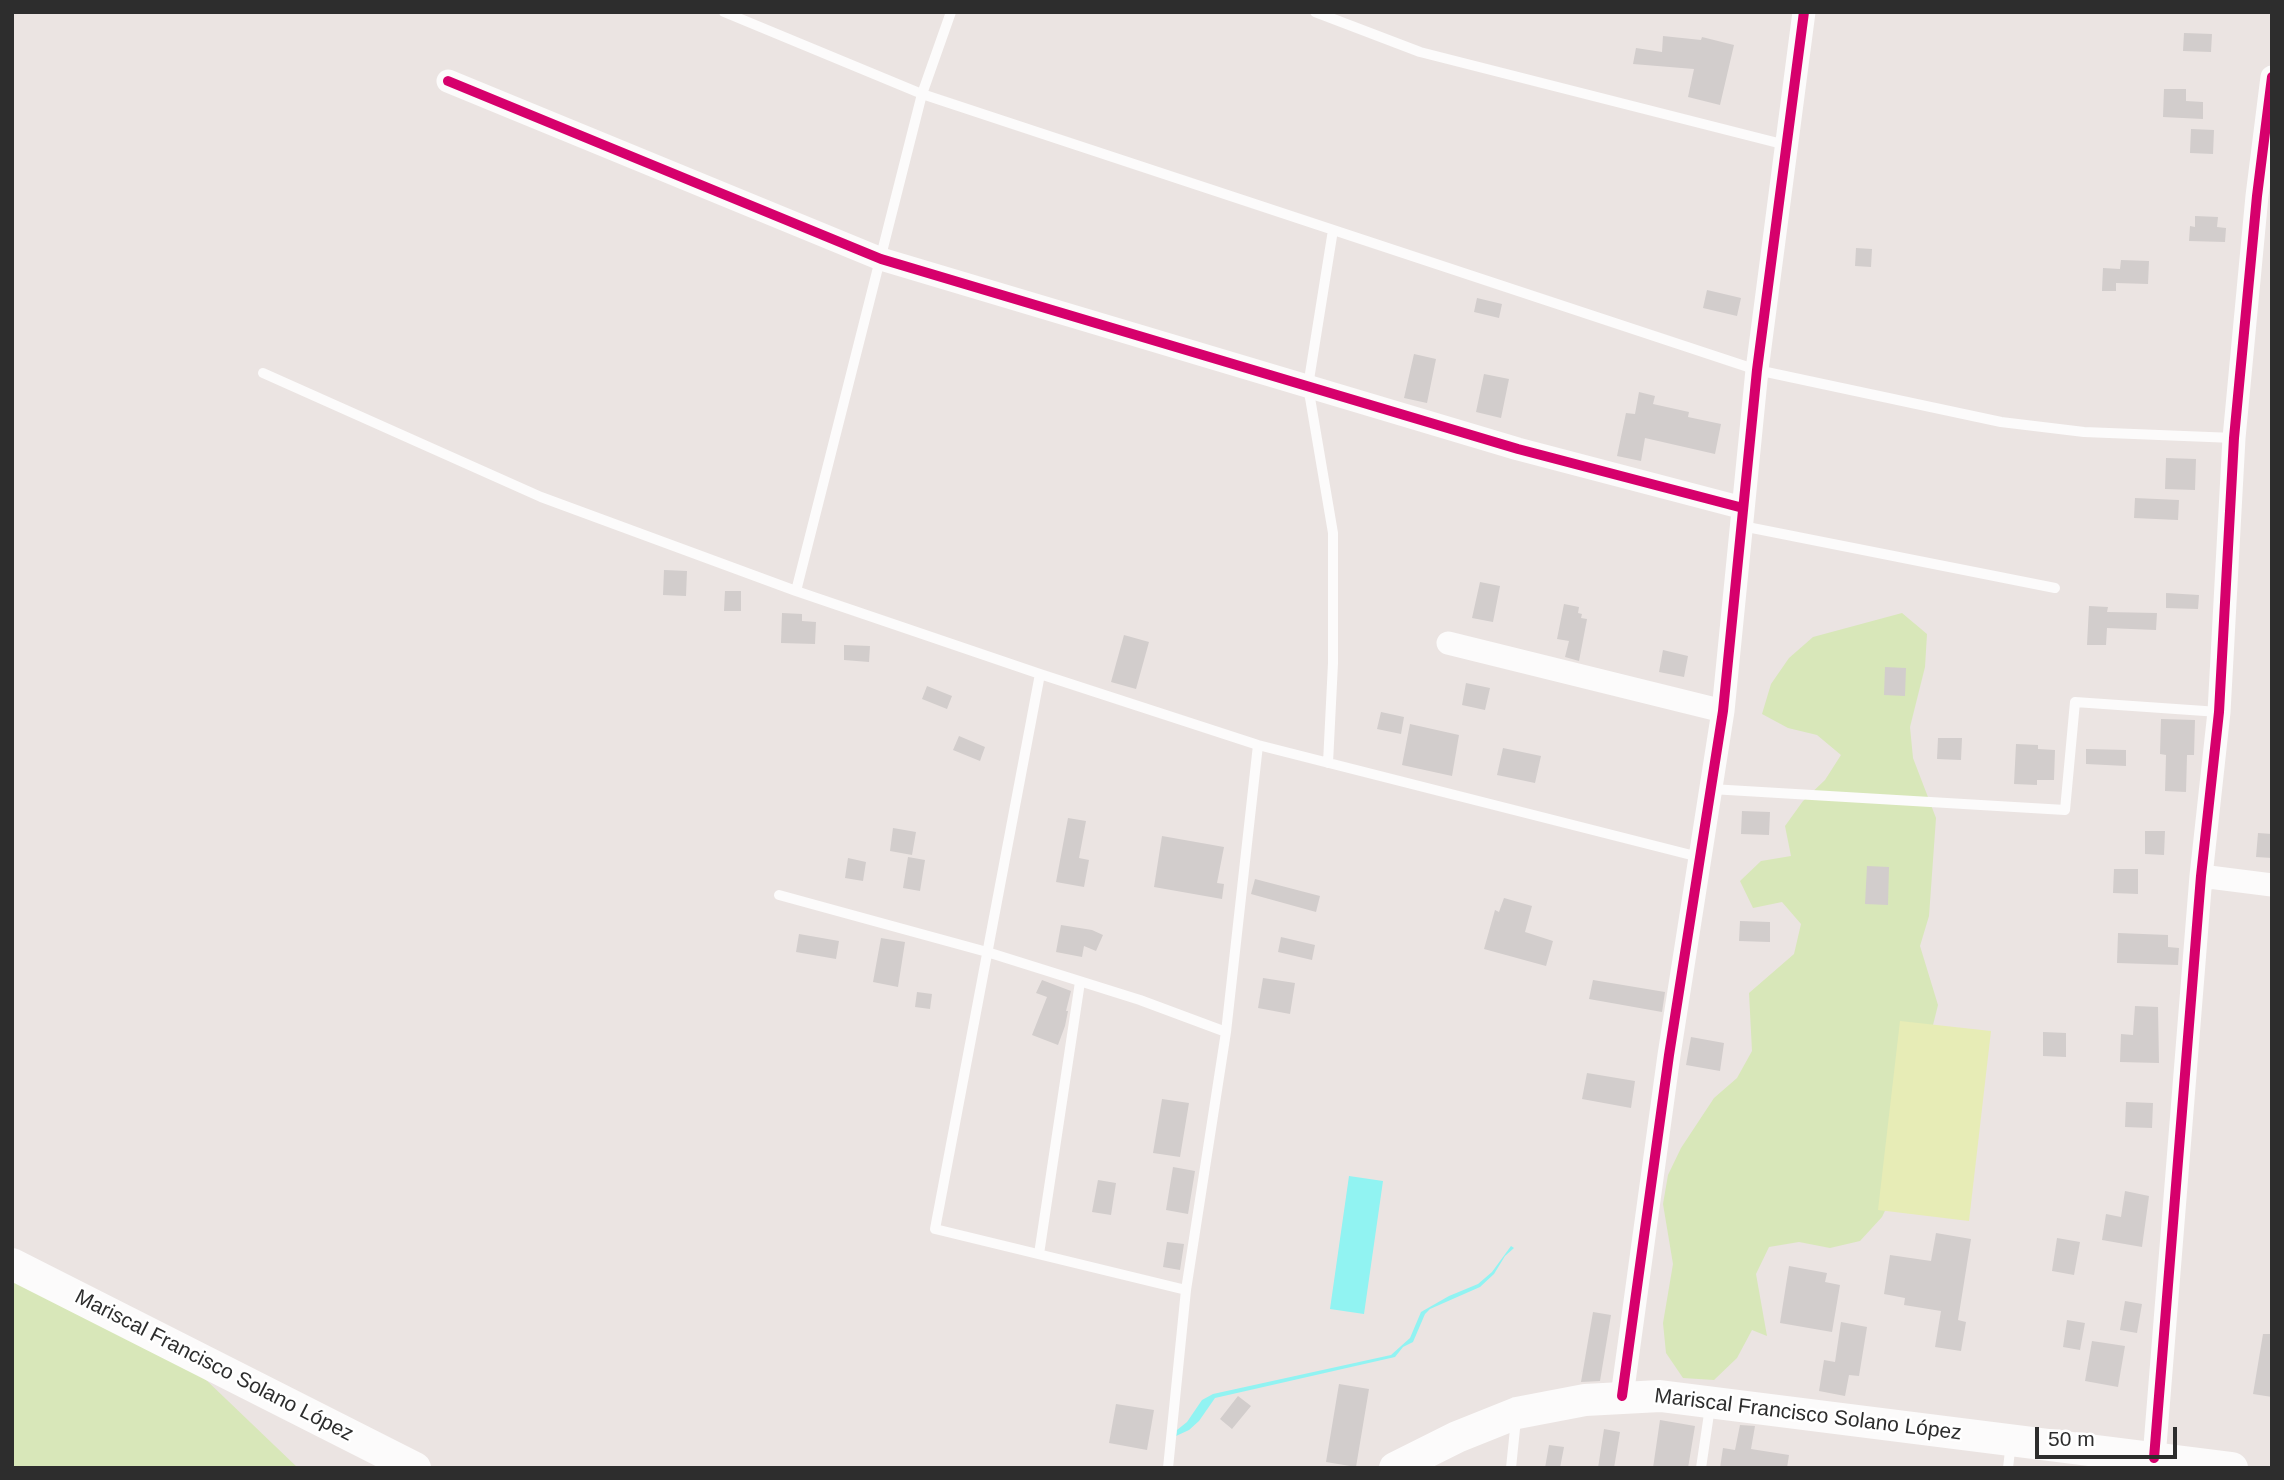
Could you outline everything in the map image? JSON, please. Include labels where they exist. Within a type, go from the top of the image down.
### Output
[{"type":"main road","name":"Mariscal Francisco Solano López","points":[[12,1264],[415,1468]]},
{"type":"main road","name":"Mariscal Francisco Solano López","points":[[1395,1468],[1457,1437],[1517,1413],[1552,1405],[1622,1396],[1660,1395],[1711,1401],[2010,1454],[2232,1468]]},
{"type":"street","points":[[1622,1396],[1669,1055],[1723,711],[1757,370],[1804,12]]},
{"type":"street","points":[[2147,1461],[2201,876],[2219,712],[2234,438],[2264,197],[2272,77]]},
{"type":"street","points":[[448,81],[881,259],[1742,517]]},
{"type":"street","points":[[1448,643],[1723,711]]},
{"type":"street","points":[[2201,876],[2272,885]]},
{"type":"lane","points":[[724,12],[922,94],[1757,370],[2001,422],[2084,432],[2234,438]]},
{"type":"lane","points":[[796,591],[922,94],[951,12]]},
{"type":"lane","points":[[1315,12],[1420,52],[1786,145]]},
{"type":"lane","points":[[1328,763],[1333,663],[1333,533],[1308,386],[1333,230]]},
{"type":"lane","points":[[263,373],[541,497],[796,591],[1040,674],[1258,745],[1699,857]]},
{"type":"lane","points":[[1742,517],[2055,588]]},
{"type":"lane","points":[[1040,674],[935,1229],[1186,1290]]},
{"type":"lane","points":[[1711,789],[2065,810],[2075,702],[2219,712]]},
{"type":"lane","points":[[1168,1468],[1186,1290],[1226,1032],[1258,745]]},
{"type":"lane","points":[[779,895],[986,952],[1140,1000],[1226,1032]]},
{"type":"lane","points":[[1039,1254],[1080,982]]},
{"type":"lane","points":[[1701,1468],[1711,1401]]},
{"type":"lane","points":[[1511,1468],[1517,1413]]},
{"type":"green space","points":[[1902,613],[1927,634],[1925,667],[1910,727],[1913,758],[1936,818],[1929,916],[1920,946],[1938,1005],[1909,1161],[1882,1217],[1860,1241],[1830,1248],[1799,1242],[1769,1247],[1756,1274],[1767,1336],[1752,1330],[1737,1358],[1714,1380],[1683,1378],[1666,1353],[1663,1323],[1673,1264],[1663,1204],[1668,1175],[1681,1148],[1714,1098],[1737,1078],[1752,1051],[1749,993],[1794,954],[1801,924],[1782,902],[1753,908],[1740,881],[1761,861],[1791,856],[1785,826],[1803,801],[1825,780],[1841,755],[1817,735],[1788,728],[1762,714],[1771,684],[1789,658],[1813,637]]},
{"type":"green space","points":[[1900,1021],[1991,1031],[1969,1221],[1878,1210]]},
{"type":"green space","points":[[12,1266],[179,1354],[298,1468],[12,1468]]},
{"type":"water","points":[[1349,1176],[1383,1181],[1364,1314],[1330,1309]]},
{"type":"water","points":[[1511,1246],[1514,1248],[1480,1287],[1430,1309],[1425,1314],[1413,1342],[1403,1347],[1395,1357],[1215,1398],[1199,1421],[1176,1436],[1177,1430],[1187,1422],[1202,1400],[1213,1394],[1391,1355],[1410,1338],[1421,1312],[1478,1284],[1492,1272]]},
{"type":"building","points":[[2184,33],[2212,34],[2211,52],[2183,51]]},
{"type":"building","points":[[1663,36],[1701,40],[1702,37],[1734,45],[1720,105],[1688,97],[1694,69],[1633,64],[1636,48],[1662,52]]},
{"type":"building","points":[[2164,89],[2186,89],[2186,101],[2203,102],[2203,119],[2163,117]]},
{"type":"building","points":[[2191,129],[2214,130],[2213,154],[2190,153]]},
{"type":"building","points":[[2195,216],[2218,217],[2217,227],[2226,228],[2225,242],[2189,241],[2190,226],[2195,227]]},
{"type":"building","points":[[1856,248],[1872,249],[1871,267],[1855,266]]},
{"type":"building","points":[[2121,260],[2149,261],[2148,284],[2116,283],[2116,291],[2102,291],[2103,268],[2120,269]]},
{"type":"building","points":[[1707,290],[1741,298],[1737,316],[1703,308]]},
{"type":"building","points":[[1477,298],[1502,304],[1499,318],[1474,312]]},
{"type":"building","points":[[1414,354],[1436,359],[1427,403],[1404,398]]},
{"type":"building","points":[[1484,374],[1509,379],[1501,418],[1476,412]]},
{"type":"building","points":[[1639,392],[1655,396],[1653,404],[1689,412],[1688,417],[1721,424],[1715,454],[1645,438],[1641,461],[1617,456],[1626,413],[1635,414]]},
{"type":"building","points":[[2166,458],[2196,459],[2195,490],[2165,489]]},
{"type":"building","points":[[2135,498],[2179,500],[2178,520],[2134,518]]},
{"type":"building","points":[[664,570],[687,571],[686,596],[663,595]]},
{"type":"building","points":[[1480,582],[1500,586],[1493,622],[1472,618]]},
{"type":"building","points":[[725,591],[741,591],[741,611],[724,611]]},
{"type":"building","points":[[2166,593],[2199,595],[2198,609],[2166,608]]},
{"type":"building","points":[[1564,604],[1579,607],[1581,618],[1587,619],[1579,661],[1565,657],[1569,641],[1557,639]]},
{"type":"building","points":[[2089,606],[2108,607],[2107,612],[2157,613],[2156,630],[2107,628],[2106,645],[2087,645]]},
{"type":"building","points":[[782,613],[802,614],[802,621],[816,622],[815,644],[781,643]]},
{"type":"building","points":[[1124,635],[1149,642],[1136,689],[1111,682]]},
{"type":"building","points":[[844,645],[870,646],[869,662],[844,660]]},
{"type":"building","points":[[1663,650],[1688,656],[1684,677],[1659,672]]},
{"type":"building","points":[[1885,667],[1906,668],[1905,696],[1884,695]]},
{"type":"building","points":[[1466,683],[1490,688],[1485,710],[1462,705]]},
{"type":"building","points":[[927,686],[952,696],[947,709],[922,699]]},
{"type":"building","points":[[1381,712],[1404,717],[1401,734],[1377,729]]},
{"type":"building","points":[[2161,719],[2195,720],[2194,755],[2187,755],[2186,792],[2165,791],[2166,755],[2160,754]]},
{"type":"building","points":[[1410,724],[1459,735],[1452,776],[1402,765]]},
{"type":"building","points":[[959,736],[985,747],[980,761],[953,750]]},
{"type":"building","points":[[1938,738],[1962,738],[1961,760],[1937,759]]},
{"type":"building","points":[[2016,744],[2038,745],[2038,749],[2055,750],[2054,780],[2037,780],[2037,785],[2014,784]]},
{"type":"building","points":[[1503,748],[1541,756],[1535,783],[1497,775]]},
{"type":"building","points":[[2086,749],[2126,750],[2126,766],[2086,764]]},
{"type":"building","points":[[1742,811],[1770,812],[1769,835],[1741,834]]},
{"type":"building","points":[[1068,818],[1086,821],[1079,858],[1089,860],[1084,887],[1056,882]]},
{"type":"building","points":[[893,828],[916,832],[912,855],[890,851]]},
{"type":"building","points":[[2145,831],[2165,831],[2164,855],[2145,854]]},
{"type":"building","points":[[2258,833],[2272,834],[2272,858],[2256,857]]},
{"type":"building","points":[[1162,836],[1224,847],[1217,883],[1224,884],[1222,899],[1154,887]]},
{"type":"building","points":[[908,857],[925,860],[920,891],[903,888]]},
{"type":"building","points":[[848,858],[866,862],[863,881],[845,878]]},
{"type":"building","points":[[1867,866],[1889,867],[1888,905],[1865,904]]},
{"type":"building","points":[[2114,869],[2138,869],[2138,894],[2113,893]]},
{"type":"building","points":[[1255,879],[1320,896],[1316,912],[1251,894]]},
{"type":"building","points":[[1504,898],[1532,906],[1525,932],[1553,941],[1546,966],[1484,949],[1495,910],[1499,912]]},
{"type":"building","points":[[1740,921],[1770,922],[1770,942],[1739,941]]},
{"type":"building","points":[[1061,925],[1092,930],[1103,935],[1096,951],[1084,946],[1082,957],[1056,952]]},
{"type":"building","points":[[2118,933],[2168,935],[2168,947],[2179,948],[2178,965],[2117,963]]},
{"type":"building","points":[[799,934],[839,941],[836,959],[796,952]]},
{"type":"building","points":[[1281,937],[1315,945],[1312,960],[1278,952]]},
{"type":"building","points":[[881,938],[905,942],[898,987],[873,982]]},
{"type":"building","points":[[1263,978],[1295,983],[1290,1014],[1258,1008]]},
{"type":"building","points":[[1042,980],[1071,991],[1065,1026],[1058,1045],[1032,1035],[1047,997],[1036,993]]},
{"type":"building","points":[[1593,980],[1665,992],[1662,1012],[1589,999]]},
{"type":"building","points":[[917,992],[932,994],[930,1009],[915,1007]]},
{"type":"building","points":[[2135,1006],[2158,1007],[2159,1063],[2120,1062],[2121,1034],[2133,1035]]},
{"type":"building","points":[[2043,1032],[2066,1033],[2066,1057],[2043,1056]]},
{"type":"building","points":[[1691,1037],[1724,1043],[1720,1071],[1686,1065]]},
{"type":"building","points":[[1587,1073],[1635,1081],[1631,1108],[1582,1099]]},
{"type":"building","points":[[1162,1099],[1189,1103],[1180,1157],[1153,1153]]},
{"type":"building","points":[[2126,1102],[2153,1103],[2152,1128],[2125,1127]]},
{"type":"building","points":[[1173,1167],[1195,1171],[1188,1214],[1166,1210]]},
{"type":"building","points":[[1098,1180],[1116,1183],[1111,1215],[1092,1212]]},
{"type":"building","points":[[2125,1191],[2149,1196],[2142,1247],[2102,1240],[2106,1214],[2121,1217]]},
{"type":"building","points":[[1936,1233],[1971,1239],[1958,1320],[1966,1322],[1961,1351],[1935,1347],[1941,1311],[1904,1305],[1905,1298],[1884,1294],[1890,1255],[1931,1261]]},
{"type":"building","points":[[2057,1238],[2080,1242],[2074,1275],[2052,1271]]},
{"type":"building","points":[[1167,1242],[1184,1244],[1180,1270],[1163,1267]]},
{"type":"building","points":[[1789,1266],[1827,1273],[1825,1282],[1840,1285],[1832,1332],[1780,1323]]},
{"type":"building","points":[[2125,1301],[2142,1304],[2137,1333],[2120,1330]]},
{"type":"building","points":[[1593,1312],[1611,1315],[1600,1381],[1581,1382]]},
{"type":"building","points":[[2067,1320],[2085,1323],[2080,1350],[2063,1347]]},
{"type":"building","points":[[1841,1322],[1867,1327],[1859,1376],[1849,1375],[1845,1396],[1819,1391],[1824,1360],[1835,1362]]},
{"type":"building","points":[[2263,1334],[2272,1334],[2272,1397],[2253,1394]]},
{"type":"building","points":[[2092,1341],[2125,1346],[2118,1387],[2085,1381]]},
{"type":"building","points":[[1339,1384],[1369,1389],[1356,1467],[1326,1462]]},
{"type":"building","points":[[1238,1396],[1251,1406],[1232,1429],[1220,1419]]},
{"type":"building","points":[[1116,1404],[1154,1410],[1147,1450],[1109,1443]]},
{"type":"building","points":[[1660,1420],[1695,1426],[1688,1468],[1653,1468]]},
{"type":"building","points":[[1740,1425],[1755,1426],[1751,1449],[1789,1455],[1787,1468],[1720,1468],[1723,1448],[1735,1450]]},
{"type":"building","points":[[1604,1429],[1620,1432],[1614,1468],[1598,1468]]},
{"type":"building","points":[[1549,1445],[1564,1447],[1560,1468],[1545,1468]]},
{"type":"cycle path","points":[[1622,1396],[1669,1055],[1723,711],[1757,370],[1804,12]]},
{"type":"cycle path","points":[[2154,1458],[2201,876],[2219,712],[2234,438],[2257,196],[2272,77]]},
{"type":"cycle path","points":[[448,81],[881,259],[1518,449],[1743,508]]}]
